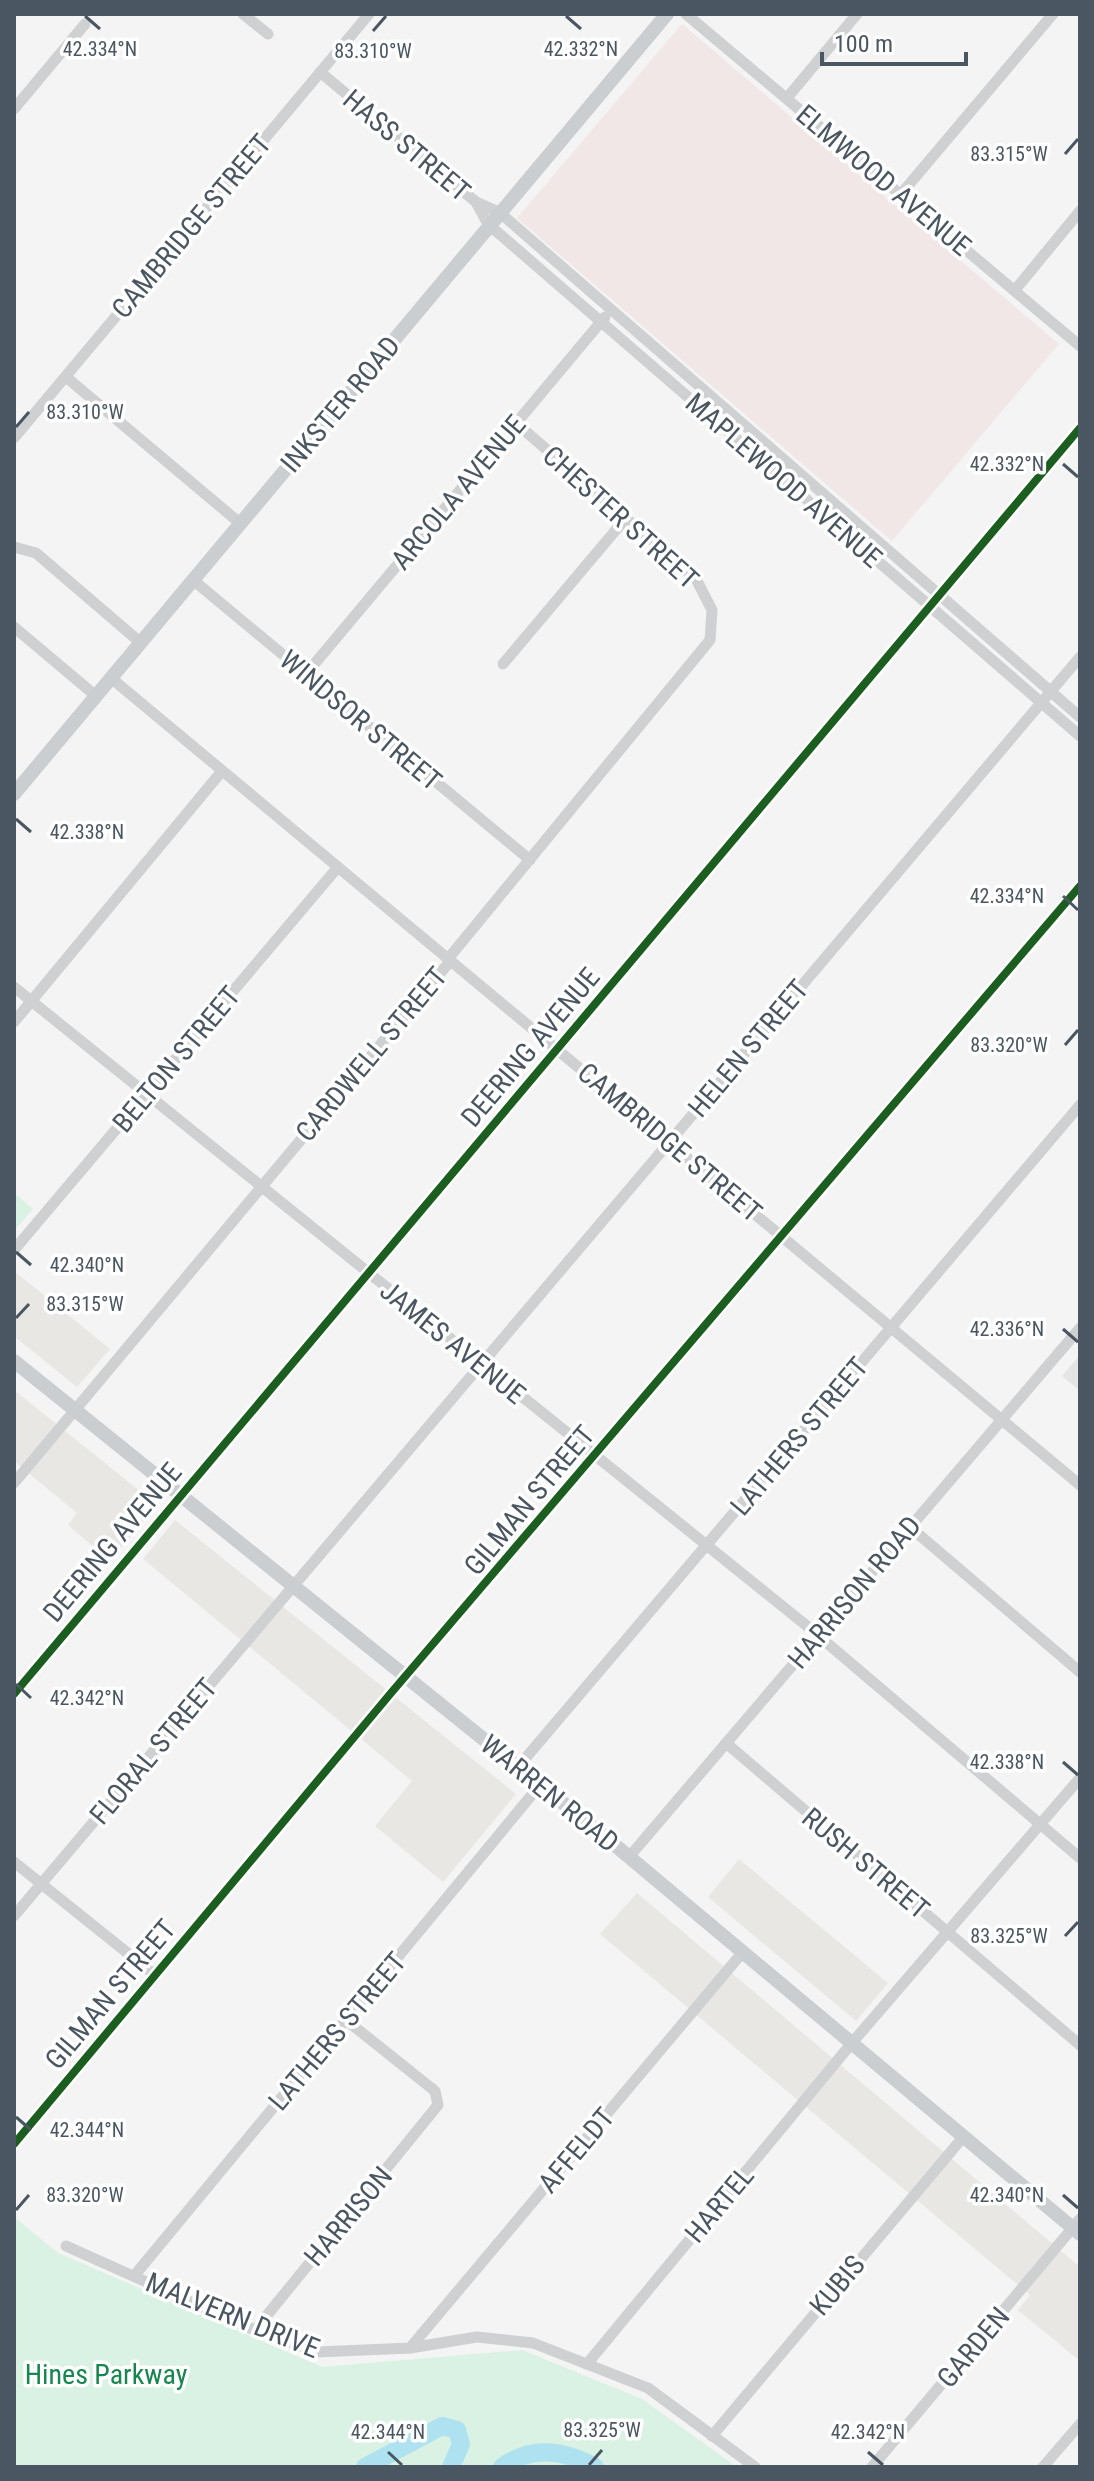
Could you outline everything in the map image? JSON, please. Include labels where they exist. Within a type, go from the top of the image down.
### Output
[{"type":"main road","name":"INKSTER ROAD","points":[[14,794],[488,224],[667,14]]},
{"type":"main road","name":"WARREN ROAD","points":[[14,1361],[629,1857],[851,2044],[1078,2227]]},
{"type":"street","points":[[243,14],[268,34]]},
{"type":"street","name":"CAMBRIDGE STREET","points":[[14,438],[369,14]]},
{"type":"street","name":"ELMWOOD AVENUE","points":[[686,14],[1080,346]]},
{"type":"street","points":[[787,98],[857,14]]},
{"type":"street","points":[[901,194],[1053,14]]},
{"type":"street","points":[[14,109],[85,24]]},
{"type":"street","name":"HASS STREET","points":[[320,72],[476,202],[488,224]]},
{"type":"street","name":"MAPLEWOOD AVENUE","points":[[476,202],[499,212],[610,310],[826,516],[1080,736]]},
{"type":"street","points":[[1015,290],[1080,211]]},
{"type":"street","name":"MAPLEWOOD AVENUE","points":[[488,224],[601,321],[834,506],[1080,717]]},
{"type":"street","name":"ARCOLA AVENUE","points":[[306,674],[610,310]]},
{"type":"street","points":[[66,377],[241,524]]},
{"type":"street","name":"CHESTER STREET","points":[[516,423],[696,579],[709,600],[713,618]]},
{"type":"street","name":"DEERING AVENUE","points":[[14,1694],[1080,428]]},
{"type":"street","points":[[826,516],[834,506]]},
{"type":"street","points":[[503,664],[626,518]]},
{"type":"street","points":[[14,547],[28,548],[36,553],[141,643]]},
{"type":"street","name":"WINDSOR STREET","points":[[193,580],[530,860]]},
{"type":"street","name":"CARDWELL STREET","points":[[14,1483],[698,659],[710,640],[713,618]]},
{"type":"street","points":[[14,627],[96,696]]},
{"type":"street","name":"HELEN STREET","points":[[291,1585],[1080,657]]},
{"type":"street","name":"CAMBRIDGE STREET","points":[[111,678],[1080,1485]]},
{"type":"street","points":[[14,1022],[222,771]]},
{"type":"street","name":"BELTON STREET","points":[[14,1250],[338,867]]},
{"type":"street","name":"GILMAN STREET","points":[[14,2144],[1080,886]]},
{"type":"street","name":"JAMES AVENUE","points":[[14,987],[818,1635],[1080,1858]]},
{"type":"street","name":"LATHERS STREET","points":[[518,1767],[1080,1105]]},
{"type":"street","name":"HARRISON ROAD","points":[[629,1857],[1080,1328]]},
{"type":"street","points":[[910,1527],[1080,1672]]},
{"type":"street","name":"FLORAL STREET","points":[[14,1916],[291,1585]]},
{"type":"street","name":"RUSH STREET","points":[[726,1743],[1080,2045]]},
{"type":"street","name":"HARTEL","points":[[587,2364],[851,2044],[1080,1778]]},
{"type":"street","name":"LATHERS STREET","points":[[134,2276],[540,1785]]},
{"type":"street","points":[[14,1862],[155,1975]]},
{"type":"street","name":"AFFELDT","points":[[410,2348],[742,1953]]},
{"type":"street","name":"HARRISON","points":[[255,2330],[439,2102],[435,2091],[346,2020]]},
{"type":"street","name":"KUBIS","points":[[712,2436],[964,2136]]},
{"type":"street","name":"GARDEN","points":[[872,2467],[1078,2227]]},
{"type":"street","name":"MALVERN DRIVE","points":[[66,2246],[255,2330],[332,2354],[410,2348],[477,2337],[502,2337],[533,2343],[648,2388],[755,2467]]},
{"type":"street","points":[[1043,2467],[1080,2424]]},
{"type":"shaded area","points":[[682,24],[1059,344],[892,541],[517,218]]},
{"type":"shaded area","points":[[14,1271],[110,1349],[77,1387],[14,1336]]},
{"type":"shaded area","points":[[1080,1355],[1080,1391],[1062,1376]]},
{"type":"shaded area","points":[[14,1390],[157,1505],[110,1561],[68,1525],[77,1513],[14,1461]]},
{"type":"shaded area","points":[[175,1520],[516,1794],[443,1882],[375,1826],[412,1781],[143,1559]]},
{"type":"shaded area","points":[[739,1859],[888,1983],[856,2021],[708,1897]]},
{"type":"shaded area","points":[[637,1893],[1080,2267],[1080,2361],[1018,2310],[1030,2295],[600,1934]]},
{"type":"green space","points":[[14,1193],[33,1209],[14,1231]]},
{"type":"green space","name":"Hines Parkway","points":[[14,2217],[58,2253],[322,2367],[522,2350],[642,2399],[737,2467],[14,2467]]},
{"type":"waterway","points":[[365,2467],[442,2426],[457,2430],[461,2444],[451,2467]]},
{"type":"waterway","points":[[502,2467],[525,2455],[548,2452],[572,2457],[595,2467]]},
{"type":"cycle path","points":[[14,1694],[1080,428]]},
{"type":"cycle path","points":[[14,2144],[391,1693],[1080,886]]}]
